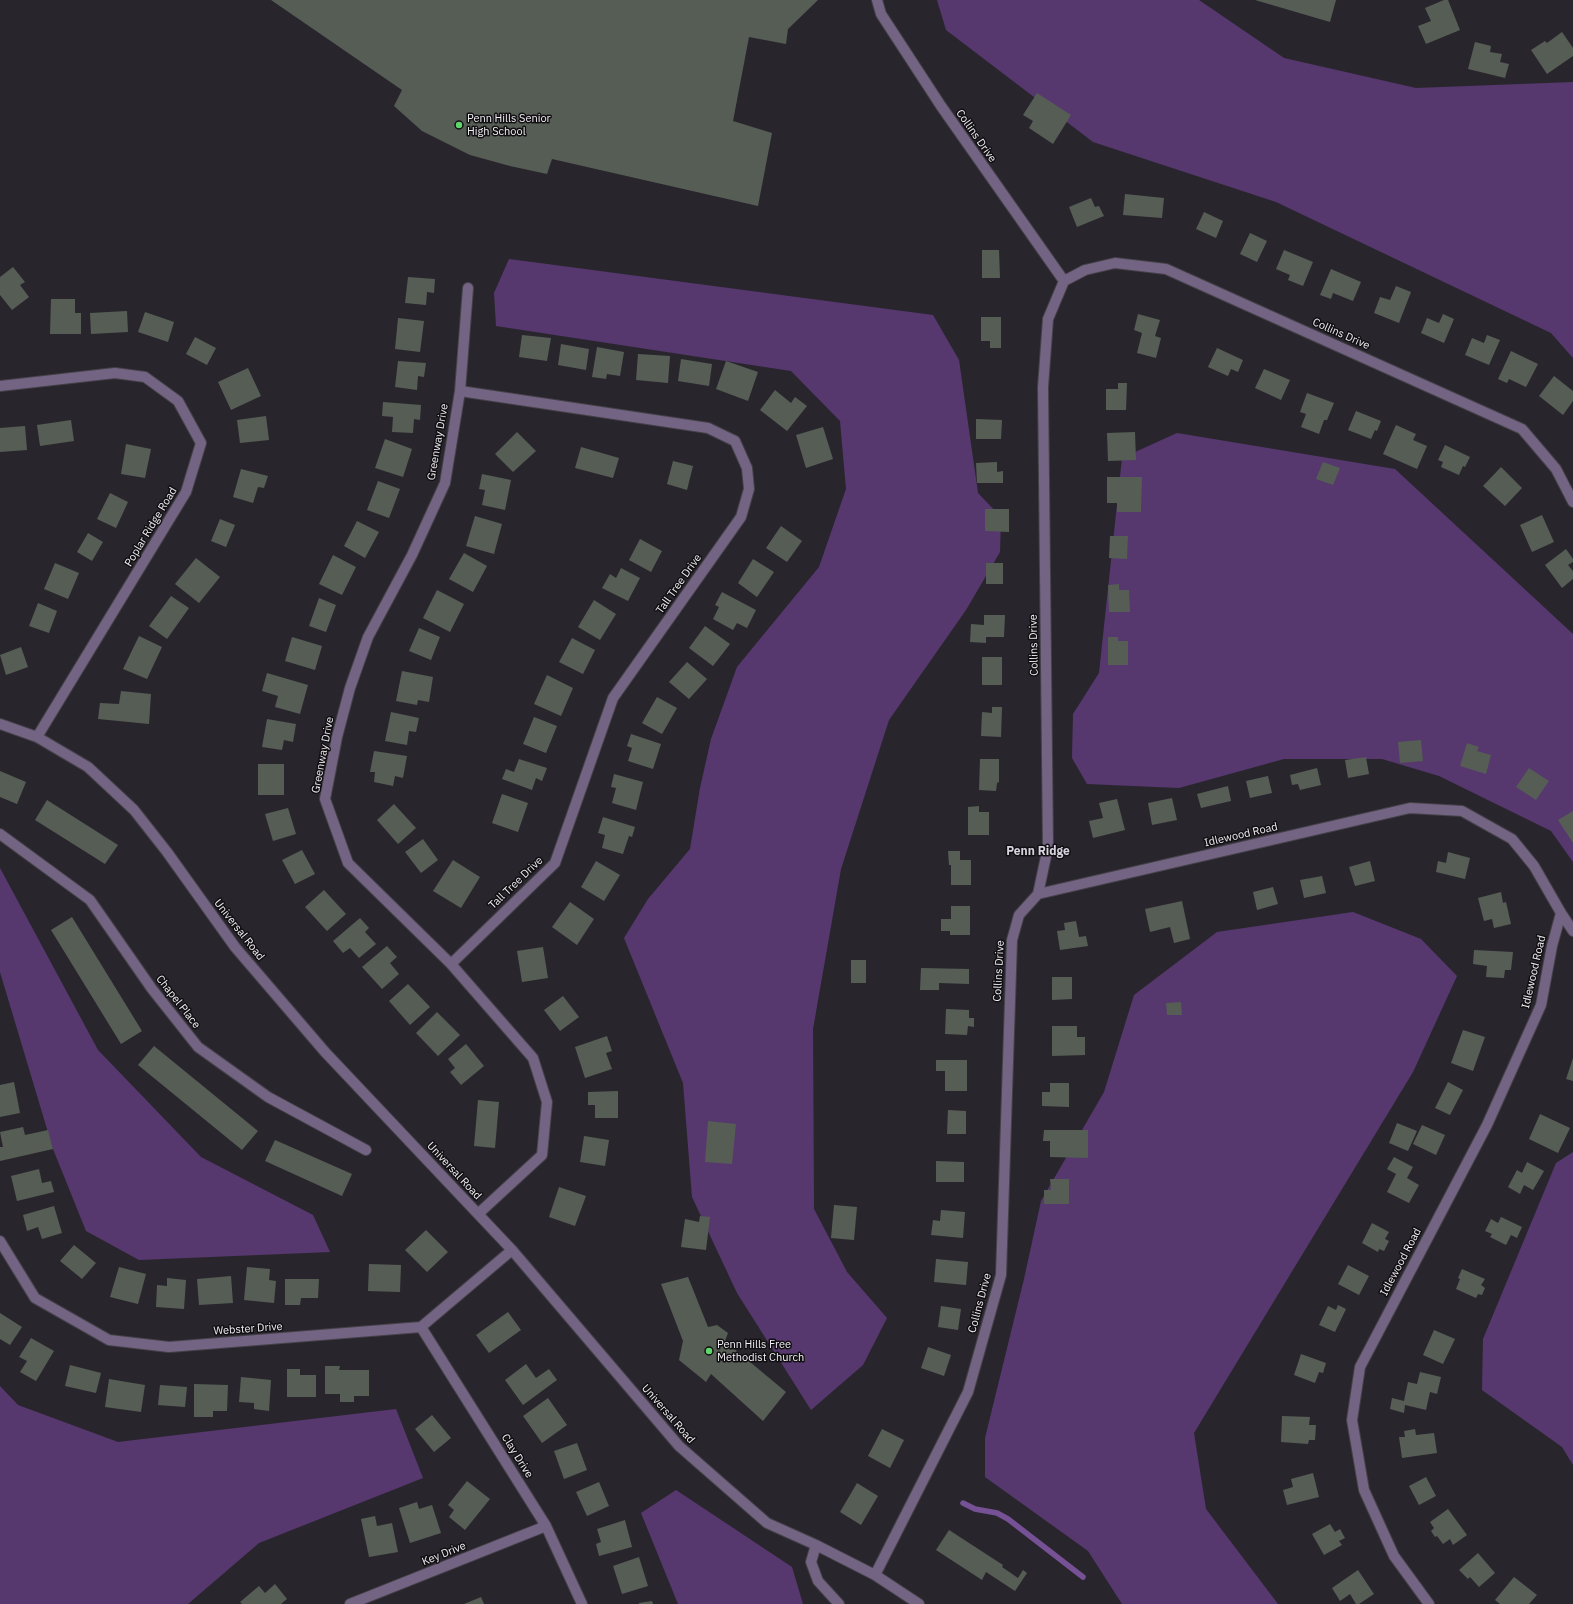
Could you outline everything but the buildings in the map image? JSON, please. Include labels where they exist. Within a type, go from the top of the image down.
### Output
[{"type":"street","name":"Collins Drive","points":[[877,0],[882,14],[941,106],[1064,281]]},
{"type":"street","name":"Collins Drive","points":[[875,1575],[968,1392],[1001,1275],[1012,940],[1020,915],[1038,894],[1048,848],[1043,386],[1048,319],[1064,281],[1085,270],[1115,263],[1166,269],[1522,429],[1556,470],[1573,502]]},
{"type":"street","name":"Greenway Drive","points":[[468,288],[460,391],[445,483],[412,555],[368,637],[350,688],[337,737],[326,799],[348,863],[451,964],[533,1058],[547,1102],[542,1155],[478,1214]]},
{"type":"street","name":"Poplar Ridge Road","points":[[1,383],[115,373],[145,377],[178,401],[200,443],[186,492],[37,737]]},
{"type":"street","name":"Tall Tree Drive","points":[[451,964],[554,863],[614,698],[741,517],[749,489],[747,468],[735,441],[708,428],[460,391]]},
{"type":"street","name":"Universal Road","points":[[0,724],[37,737],[88,767],[134,810],[167,852],[235,947],[325,1052],[512,1250],[679,1446],[767,1523],[816,1545],[875,1575],[919,1604]]},
{"type":"street","name":"Idlewood Road","points":[[1038,894],[1410,808],[1462,811],[1512,839],[1534,866],[1561,913],[1552,946],[1541,1005],[1487,1125],[1360,1367],[1352,1420],[1364,1490],[1394,1556],[1429,1604]]},
{"type":"street","name":"Chapel Place","points":[[0,834],[90,900],[152,989],[198,1047],[268,1097],[366,1150]]},
{"type":"street","points":[[1561,913],[1573,931]]},
{"type":"street","name":"Webster Drive","points":[[0,1241],[35,1298],[110,1340],[169,1347],[421,1327]]},
{"type":"street","points":[[421,1327],[512,1250]]},
{"type":"street","name":"Clay Drive","points":[[421,1327],[546,1526],[582,1604]]},
{"type":"street","name":"Key Drive","points":[[350,1604],[546,1526]]},
{"type":"street","points":[[816,1545],[811,1562],[818,1581],[839,1604]]},
{"type":"shaded area","points":[[937,0],[1199,0],[1284,58],[1416,88],[1573,82],[1573,358],[1551,333],[1276,202],[1093,142],[946,30]]},
{"type":"shaded area","points":[[509,259],[933,315],[959,360],[978,493],[1001,517],[1000,552],[966,610],[889,720],[841,869],[813,1029],[814,1209],[847,1272],[887,1318],[863,1365],[811,1410],[737,1293],[692,1197],[683,1083],[624,938],[648,899],[690,849],[700,788],[711,739],[737,667],[819,567],[846,489],[840,421],[791,371],[496,326],[494,293]]},
{"type":"shaded area","points":[[1177,433],[1395,469],[1573,634],[1573,862],[1551,831],[1439,776],[1382,759],[1284,759],[1179,788],[1087,784],[1072,758],[1073,714],[1099,673],[1122,458]]},
{"type":"shaded area","points":[[0,868],[98,1050],[201,1157],[313,1215],[330,1252],[139,1260],[86,1231],[53,1149],[0,972]]},
{"type":"shaded area","points":[[1353,912],[1421,939],[1457,976],[1413,1072],[1194,1433],[1206,1509],[1278,1604],[1122,1604],[1088,1551],[985,1477],[985,1438],[1024,1279],[1041,1201],[1104,1092],[1134,995],[1217,932]]},
{"type":"shaded area","points":[[1573,1152],[1573,1465],[1562,1447],[1482,1390],[1483,1339],[1556,1163]]},
{"type":"shaded area","points":[[0,1386],[18,1405],[118,1442],[396,1409],[423,1478],[259,1543],[188,1604],[0,1604]]},
{"type":"shaded area","points":[[676,1490],[792,1567],[803,1604],[678,1604],[641,1513]]},
{"type":"waterway","points":[[963,1503],[975,1509],[997,1513],[1008,1519],[1083,1577]]},
{"type":"place","name":"Penn Hills Senior High School","points":[[459,125]]},
{"type":"place","name":"Penn Hills Free Methodist Church","points":[[709,1351]]},
{"type":"district","name":"Penn Ridge","points":[[1038,852]]}]
